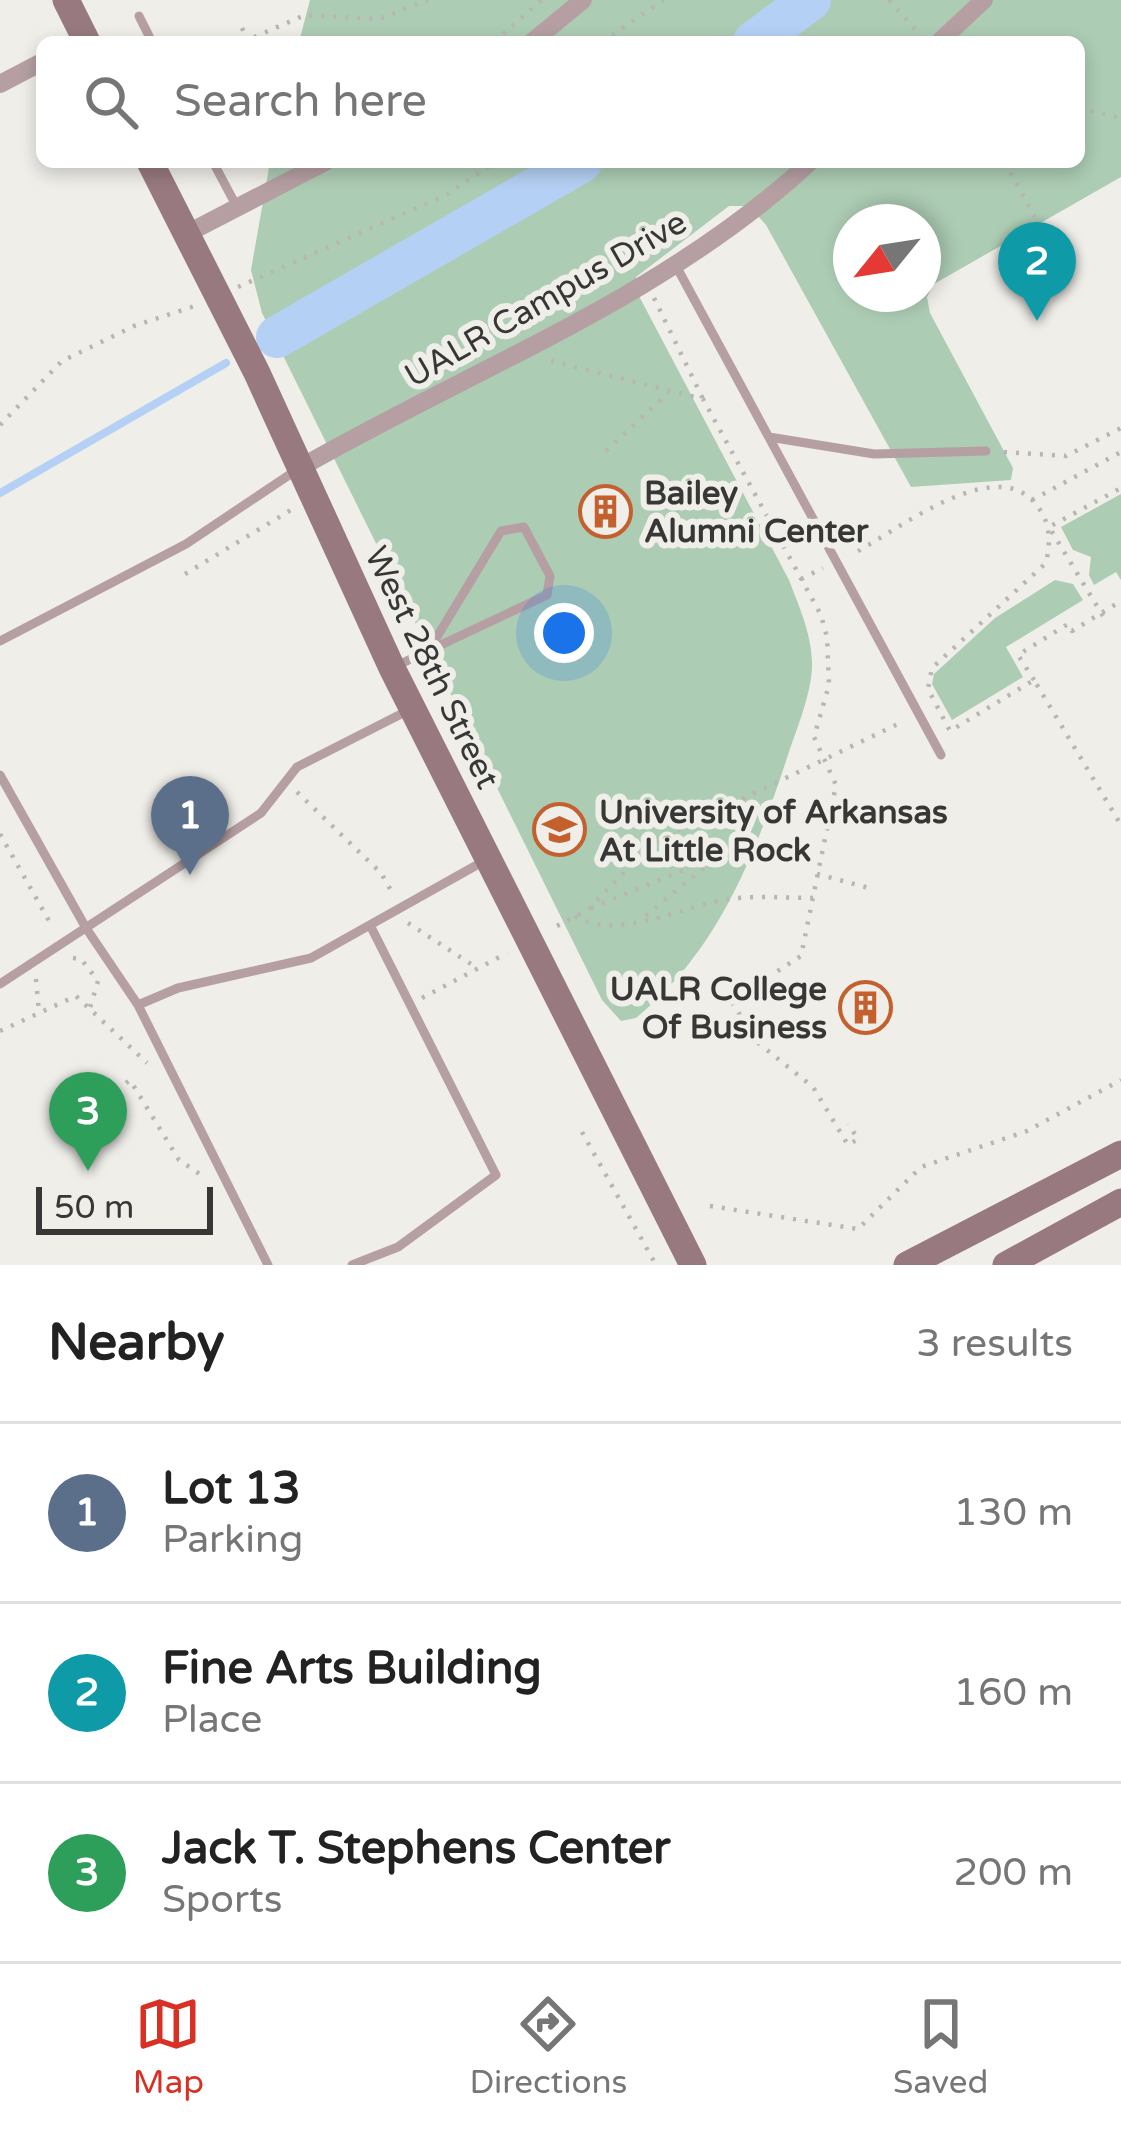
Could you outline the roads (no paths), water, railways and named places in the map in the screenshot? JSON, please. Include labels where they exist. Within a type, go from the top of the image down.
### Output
[{"type":"street","points":[[66,0],[83,36]]},
{"type":"street","points":[[539,36],[583,0]]},
{"type":"street","points":[[934,36],[984,0]]},
{"type":"street","points":[[0,83],[36,65]]},
{"type":"street","name":"West 28th Street","points":[[152,168],[257,373],[392,668],[693,1265]]},
{"type":"street","points":[[188,233],[314,168]]},
{"type":"street","name":"UALR Campus Drive","points":[[298,469],[577,322],[675,264],[802,168]]},
{"type":"street","points":[[907,1265],[1121,1154]]},
{"type":"street","points":[[1006,1265],[1121,1202]]},
{"type":"lane","points":[[139,16],[149,36]]},
{"type":"lane","points":[[216,168],[237,208]]},
{"type":"lane","points":[[675,264],[941,755]]},
{"type":"lane","points":[[769,437],[874,454],[986,451]]},
{"type":"lane","points":[[0,641],[172,551],[298,469]]},
{"type":"lane","points":[[392,668],[548,595],[550,576],[524,527],[501,531],[430,650]]},
{"type":"lane","points":[[0,984],[261,812],[297,767],[412,708]]},
{"type":"lane","points":[[0,775],[86,928],[138,1005],[268,1265]]},
{"type":"lane","points":[[138,1005],[178,988],[311,958],[489,858]]},
{"type":"lane","points":[[352,1265],[398,1247],[496,1175],[371,927]]},
{"type":"waterway","points":[[762,36],[810,0]]},
{"type":"waterway","points":[[277,337],[571,168]]},
{"type":"waterway","points":[[0,493],[226,363]]},
{"type":"place","name":"Fine Arts Building","points":[[1037,321]]},
{"type":"place","name":"Bailey Alumni Center","points":[[605,511]]},
{"type":"place","name":"University of Arkansas At Little Rock","points":[[560,830]]},
{"type":"place","name":"Lot 13","points":[[190,875]]},
{"type":"place","name":"UALR College Of Business","points":[[866,1007]]},
{"type":"place","name":"Jack T. Stephens Center","points":[[88,1171]]}]
